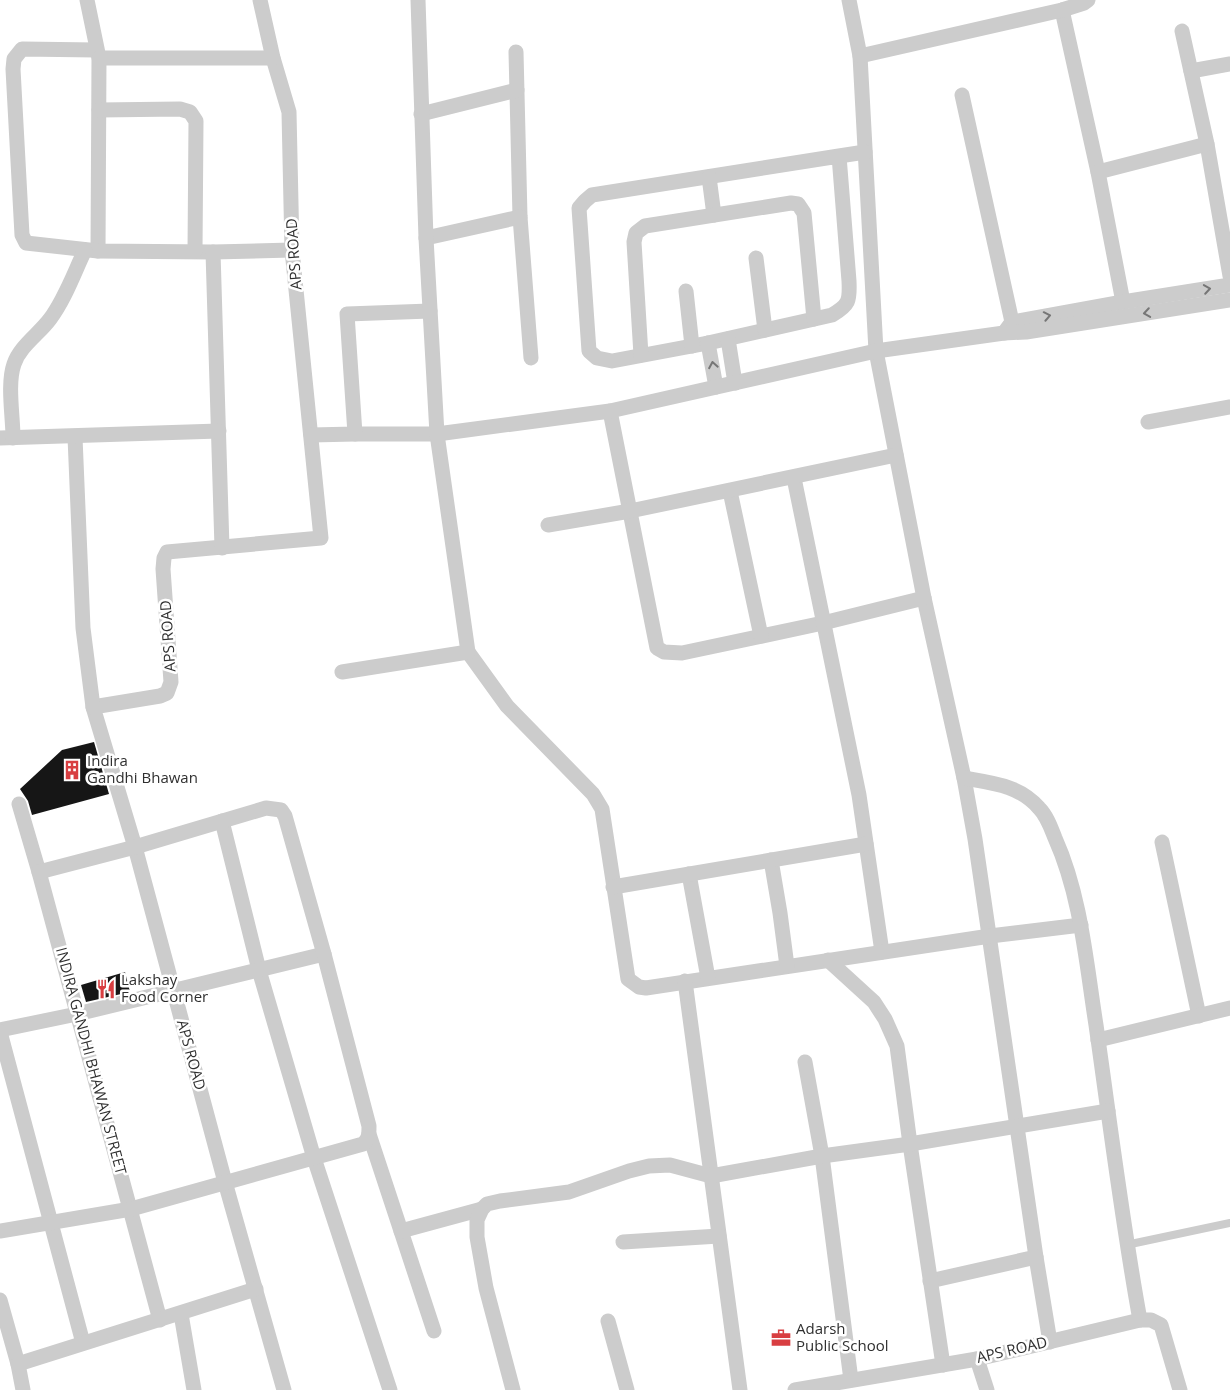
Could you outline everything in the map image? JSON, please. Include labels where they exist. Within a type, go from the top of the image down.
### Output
[{"type":"street","points":[[87,0],[98,54],[99,110],[92,251],[58,308],[49,321],[20,352],[14,364],[11,379],[7,438],[219,431]]},
{"type":"street","name":"APS ROAD","points":[[260,0],[273,58],[289,112],[292,250],[321,538],[167,552],[164,558],[163,569],[171,682],[167,693],[160,696],[93,707],[174,990],[225,1182],[284,1390]]},
{"type":"street","points":[[418,0],[426,238],[437,434],[468,652],[507,706],[594,794],[602,809],[628,979],[639,987],[646,988],[990,936],[1081,925]]},
{"type":"street","points":[[849,0],[860,56],[876,351],[924,598],[964,778],[975,839],[1050,1342]]},
{"type":"street","points":[[860,56],[1062,10],[1088,0]]},
{"type":"street","points":[[1062,10],[1098,172],[1123,302]]},
{"type":"street","points":[[1182,31],[1207,144],[1230,276]]},
{"type":"street","points":[[273,58],[98,54],[22,49],[14,59],[13,69],[22,235],[26,243],[92,251],[213,252],[292,250]]},
{"type":"street","points":[[516,52],[520,218],[531,358]]},
{"type":"street","points":[[1191,72],[1230,64]]},
{"type":"street","points":[[421,114],[517,90]]},
{"type":"street","points":[[962,95],[1008,328]]},
{"type":"street","points":[[99,110],[180,109],[190,112],[196,121],[195,251]]},
{"type":"street","points":[[1098,172],[1207,144]]},
{"type":"street","points":[[839,156],[850,297],[845,307],[832,315],[728,339],[612,361],[597,358],[590,351],[579,208],[585,200],[592,195],[709,177],[839,156],[865,152]]},
{"type":"street","points":[[709,177],[714,215]]},
{"type":"street","points":[[641,355],[634,242],[636,233],[645,226],[791,203],[798,204],[804,213],[814,319]]},
{"type":"street","points":[[426,238],[520,218]]},
{"type":"street","points":[[845,228],[869,225]]},
{"type":"street","points":[[213,252],[222,548]]},
{"type":"street","points":[[756,258],[765,330]]},
{"type":"street","points":[[312,435],[437,434],[610,411],[876,351],[1008,328],[1123,302],[1230,285]]},
{"type":"street","points":[[686,291],[692,346]]},
{"type":"street","points":[[1008,328],[1026,332],[1230,300]]},
{"type":"street","points":[[355,434],[347,314],[430,311]]},
{"type":"street","points":[[728,339],[735,382]]},
{"type":"street","points":[[708,343],[716,387]]},
{"type":"street","points":[[1148,422],[1230,407]]},
{"type":"street","points":[[610,411],[657,648],[664,652],[682,653],[823,623],[924,598]]},
{"type":"street","points":[[75,437],[83,628],[93,707]]},
{"type":"street","points":[[548,525],[730,491],[896,455]]},
{"type":"street","points":[[794,478],[859,795],[882,952]]},
{"type":"street","points":[[730,491],[761,636]]},
{"type":"street","points":[[342,672],[468,652]]},
{"type":"street","points":[[964,778],[1007,786],[1021,793],[1040,808],[1049,823],[1065,860],[1081,925],[1126,1245],[1140,1320],[1151,1320],[1161,1325],[1180,1390]]},
{"type":"street","name":"INDIRA GANDHI BHAWAN STREET","points":[[19,804],[160,1320]]},
{"type":"street","points":[[39,872],[134,847],[266,808],[281,810],[285,816],[324,954],[369,1126],[369,1134],[434,1331]]},
{"type":"street","points":[[222,821],[259,970],[314,1158],[390,1390]]},
{"type":"street","points":[[1162,842],[1199,1016]]},
{"type":"street","points":[[613,887],[866,844]]},
{"type":"street","points":[[771,860],[787,966]]},
{"type":"street","points":[[689,874],[708,978]]},
{"type":"street","points":[[83,1343],[0,1031],[324,954]]},
{"type":"street","points":[[828,960],[874,1002],[885,1019],[897,1046],[943,1365]]},
{"type":"street","points":[[685,981],[740,1390]]},
{"type":"street","points":[[1098,1040],[1230,1008]]},
{"type":"street","points":[[805,1062],[822,1156],[852,1380]]},
{"type":"street","points":[[513,1390],[486,1288],[476,1237],[477,1220],[482,1209],[487,1204],[569,1192],[629,1171],[650,1166],[670,1165],[711,1176],[822,1156],[910,1144],[1108,1111]]},
{"type":"street","points":[[0,1231],[131,1209],[363,1144],[369,1134]]},
{"type":"street","points":[[401,1231],[482,1209]]},
{"type":"street","points":[[623,1242],[719,1236]]},
{"type":"street","points":[[930,1281],[1036,1257]]},
{"type":"street","points":[[18,1364],[256,1289]]},
{"type":"street","points":[[0,1300],[18,1364],[23,1390]]},
{"type":"street","points":[[181,1314],[194,1390]]},
{"type":"street","name":"APS ROAD","points":[[795,1390],[977,1359],[1140,1320]]},
{"type":"street","points":[[608,1321],[628,1390]]},
{"type":"street","points":[[977,1359],[986,1390]]},
{"type":"lane","points":[[1126,1245],[1230,1223]]},
{"type":"building","name":"Indira Gandhi Bhawan","points":[[94,742],[109,794],[32,815],[28,801],[20,789],[62,750]]},
{"type":"building","name":"Lakshay Food Corner","points":[[125,972],[130,992],[86,1002],[81,985]]},
{"type":"place","name":"Indira Gandhi Bhawan","points":[[72,770]]},
{"type":"place","name":"Lakshay Food Corner","points":[[106,989]]},
{"type":"place","name":"Adarsh Public School","points":[[781,1338]]}]
